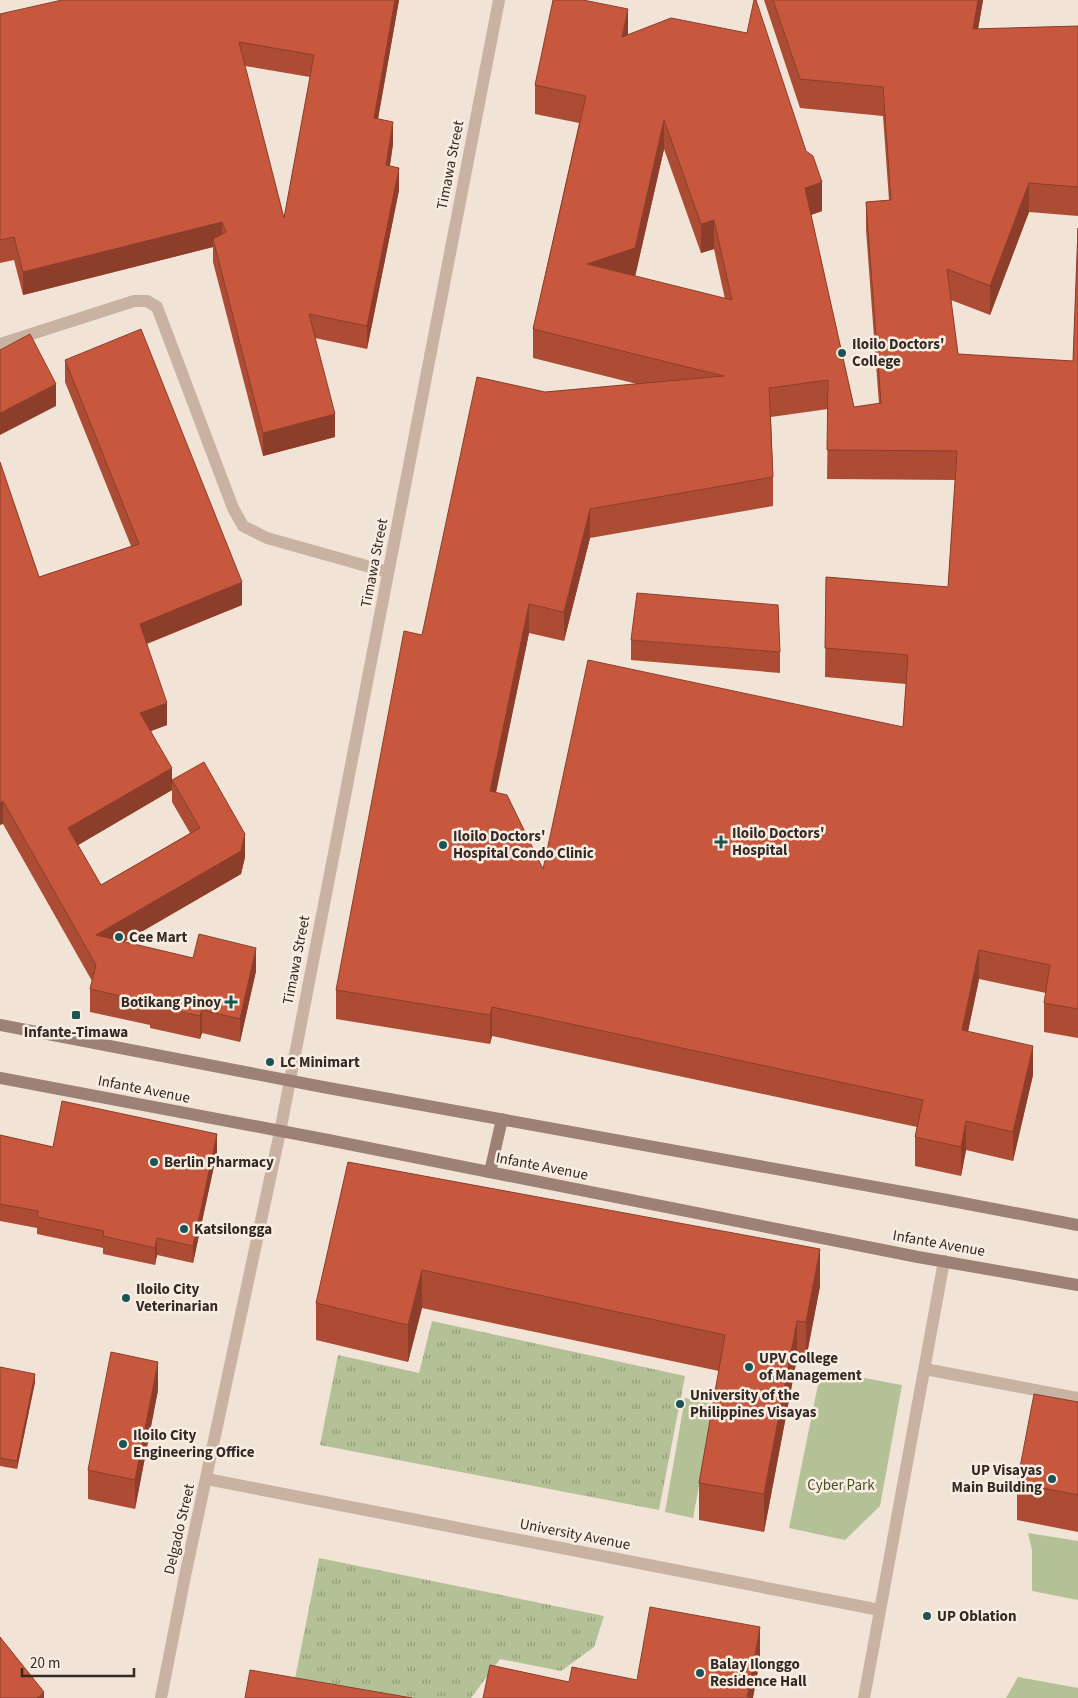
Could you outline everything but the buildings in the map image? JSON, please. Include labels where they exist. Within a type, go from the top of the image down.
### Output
[{"type":"main road","points":[[0,1026],[1078,1225]]},
{"type":"main road","name":"Infante Avenue","points":[[0,1078],[944,1261],[1078,1284]]},
{"type":"main road","points":[[490,1172],[502,1119]]},
{"type":"street","name":"Timawa Street","points":[[280,1132],[499,0]]},
{"type":"street","points":[[0,344],[134,300],[148,301],[157,308],[232,508],[243,526],[267,538],[388,572]]},
{"type":"street","name":"Delgado Street","points":[[161,1698],[185,1576],[280,1132]]},
{"type":"street","points":[[864,1698],[944,1261]]},
{"type":"street","points":[[925,1369],[1078,1398]]},
{"type":"street","name":"University Avenue","points":[[207,1479],[880,1610]]},
{"type":"green space","points":[[432,1321],[685,1376],[659,1510],[320,1445],[338,1355],[419,1373]]},
{"type":"green space","name":"Cyber Park","points":[[821,1370],[902,1385],[880,1506],[845,1540],[789,1528]]},
{"type":"green space","points":[[685,1398],[714,1404],[693,1518],[665,1512]]},
{"type":"green space","points":[[1028,1533],[1078,1541],[1078,1600],[1032,1591],[1032,1550]]},
{"type":"green space","points":[[319,1558],[604,1616],[594,1647],[561,1671],[500,1659],[471,1698],[367,1698],[294,1684]]},
{"type":"green space","points":[[1018,1677],[1078,1688],[1078,1698],[1006,1698]]},
{"type":"place","name":"Iloilo Doctors' College","points":[[842,353]]},
{"type":"place","name":"Iloilo Doctors' Hospital","points":[[721,842]]},
{"type":"place","name":"Iloilo Doctors' Hospital Condo Clinic","points":[[443,845]]},
{"type":"place","name":"Cee Mart","points":[[119,937]]},
{"type":"place","name":"Botikang Pinoy","points":[[231,1002]]},
{"type":"place","name":"Infante-Timawa","points":[[76,1015]]},
{"type":"place","name":"LC Minimart","points":[[270,1062]]},
{"type":"place","name":"Berlin Pharmacy","points":[[154,1162]]},
{"type":"place","name":"Katsilongga","points":[[184,1229]]},
{"type":"place","name":"Iloilo City Veterinarian","points":[[126,1298]]},
{"type":"place","name":"UPV College of Management","points":[[749,1367]]},
{"type":"place","name":"University of the Philippines Visayas","points":[[680,1404]]},
{"type":"place","name":"Iloilo City Engineering Office","points":[[123,1444]]},
{"type":"place","name":"UP Visayas Main Building","points":[[1052,1479]]},
{"type":"place","name":"UP Oblation","points":[[927,1616]]},
{"type":"place","name":"Balay Ilonggo Residence Hall","points":[[700,1673]]}]
